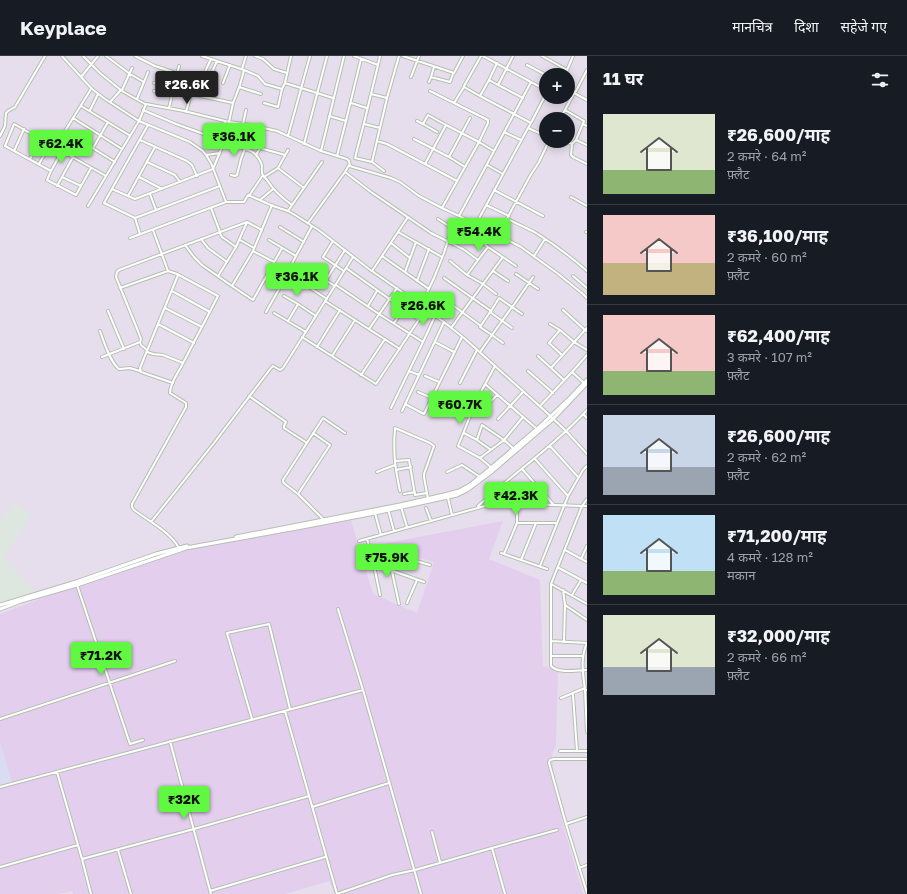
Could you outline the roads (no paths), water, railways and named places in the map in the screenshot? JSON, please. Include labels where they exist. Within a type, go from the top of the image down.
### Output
[{"type":"main road","points":[[0,609],[186,548],[375,513],[388,508],[448,498],[461,494],[474,486],[495,469],[552,418],[587,380]]},
{"type":"main road","points":[[0,605],[77,584],[156,554],[179,548],[388,508],[459,491],[470,485],[492,468],[552,418]]},
{"type":"street","points":[[0,136],[4,126],[6,113],[8,110],[15,107],[45,56]]},
{"type":"street","points":[[62,56],[98,94],[139,121],[190,142],[203,151],[213,169],[226,202]]},
{"type":"street","points":[[84,56],[91,65],[121,90],[146,104],[277,131],[304,144],[349,161]]},
{"type":"street","points":[[81,77],[98,56]]},
{"type":"street","points":[[106,56],[130,74],[144,82]]},
{"type":"street","points":[[136,56],[155,66],[176,73]]},
{"type":"street","points":[[202,56],[258,76],[265,84],[282,89]]},
{"type":"street","points":[[230,122],[233,103],[240,87],[246,56]]},
{"type":"street","points":[[255,56],[263,59],[274,69],[287,73]]},
{"type":"street","points":[[264,103],[278,107],[291,56]]},
{"type":"street","points":[[288,136],[310,56]]},
{"type":"street","points":[[304,144],[327,56]]},
{"type":"street","points":[[321,151],[344,56]]},
{"type":"street","points":[[354,56],[378,65]]},
{"type":"street","points":[[308,223],[346,171],[349,161],[354,158],[364,124],[380,56]]},
{"type":"street","points":[[372,162],[387,98],[399,56]]},
{"type":"street","points":[[403,56],[454,74]]},
{"type":"street","points":[[411,77],[418,56]]},
{"type":"street","points":[[431,76],[450,82],[462,57],[457,56]]},
{"type":"street","points":[[454,103],[482,56],[539,86]]},
{"type":"street","points":[[492,61],[494,56]]},
{"type":"street","points":[[498,85],[513,56]]},
{"type":"street","points":[[542,56],[563,68]]},
{"type":"street","points":[[568,68],[572,56]]},
{"type":"street","points":[[211,59],[205,72],[211,74],[217,61]]},
{"type":"street","points":[[337,156],[361,59]]},
{"type":"street","points":[[480,96],[497,63]]},
{"type":"street","points":[[223,83],[230,65]]},
{"type":"street","points":[[527,65],[539,72]]},
{"type":"street","points":[[169,108],[176,73],[179,66]]},
{"type":"street","points":[[429,82],[434,67]]},
{"type":"street","points":[[110,102],[121,90],[132,68]]},
{"type":"street","points":[[587,70],[575,92],[587,100]]},
{"type":"street","points":[[136,99],[148,72]]},
{"type":"street","points":[[489,80],[523,98]]},
{"type":"street","points":[[186,112],[193,81]]},
{"type":"street","points":[[459,216],[531,82]]},
{"type":"street","points":[[154,83],[233,103]]},
{"type":"street","points":[[284,83],[334,98]]},
{"type":"street","points":[[240,87],[261,94]]},
{"type":"street","points":[[464,87],[531,123]]},
{"type":"street","points":[[92,89],[65,131],[115,162]]},
{"type":"street","points":[[154,91],[172,95]]},
{"type":"street","points":[[430,91],[488,121],[442,208]]},
{"type":"street","points":[[89,111],[98,94]]},
{"type":"street","points":[[371,94],[387,98]]},
{"type":"street","points":[[350,103],[368,108]]},
{"type":"street","points":[[88,206],[139,121],[146,104]]},
{"type":"street","points":[[476,224],[541,104]]},
{"type":"street","points":[[568,104],[565,110],[584,121],[576,140],[587,145]]},
{"type":"street","points":[[81,106],[130,136]]},
{"type":"street","points":[[143,110],[176,124],[251,151],[256,155],[262,165],[263,176],[273,189],[292,205]]},
{"type":"street","points":[[225,121],[222,134],[238,139],[246,110]]},
{"type":"street","points":[[423,124],[428,115],[494,151]]},
{"type":"street","points":[[329,116],[346,120]]},
{"type":"street","points":[[73,118],[122,149]]},
{"type":"street","points":[[449,157],[470,118]]},
{"type":"street","points":[[417,121],[437,132]]},
{"type":"street","points":[[93,148],[108,122]]},
{"type":"street","points":[[51,171],[5,146],[14,124],[106,176]]},
{"type":"street","points":[[364,124],[380,128]]},
{"type":"street","points":[[583,124],[587,126]]},
{"type":"street","points":[[148,125],[104,203],[135,218],[220,186]]},
{"type":"street","points":[[425,164],[446,125]]},
{"type":"street","points":[[528,128],[539,133]]},
{"type":"street","points":[[14,151],[24,129]]},
{"type":"street","points":[[504,132],[522,140]]},
{"type":"street","points":[[70,134],[47,180],[76,195],[91,168]]},
{"type":"street","points":[[30,159],[41,139]]},
{"type":"street","points":[[414,139],[465,166]]},
{"type":"street","points":[[140,140],[187,161],[192,165],[196,176]]},
{"type":"street","points":[[377,141],[387,144],[457,181]]},
{"type":"street","points":[[112,189],[135,199],[213,169],[224,142]]},
{"type":"street","points":[[38,164],[50,144]]},
{"type":"street","points":[[252,144],[285,156]]},
{"type":"street","points":[[128,196],[155,147]]},
{"type":"street","points":[[231,175],[237,175],[244,148]]},
{"type":"street","points":[[256,155],[260,148]]},
{"type":"street","points":[[498,235],[546,148]]},
{"type":"street","points":[[571,148],[571,154],[573,157],[587,164]]},
{"type":"street","points":[[130,238],[226,202],[244,202],[263,176],[278,168],[288,150]]},
{"type":"street","points":[[206,155],[220,153]]},
{"type":"street","points":[[57,186],[72,157]]},
{"type":"street","points":[[354,158],[372,162],[384,171]]},
{"type":"street","points":[[147,162],[175,175],[180,182]]},
{"type":"street","points":[[288,210],[322,162]]},
{"type":"street","points":[[487,165],[503,174]]},
{"type":"street","points":[[348,166],[395,180],[442,208],[521,247],[557,273],[587,298]]},
{"type":"street","points":[[278,168],[304,188]]},
{"type":"street","points":[[346,171],[371,192],[431,233],[463,249],[478,260]]},
{"type":"street","points":[[62,177],[81,186]]},
{"type":"street","points":[[139,177],[162,189]]},
{"type":"street","points":[[260,200],[273,189]]},
{"type":"street","points":[[494,190],[543,216]]},
{"type":"street","points":[[150,194],[156,210]]},
{"type":"street","points":[[249,196],[288,210],[444,322],[540,406],[587,454]]},
{"type":"street","points":[[571,197],[587,206]]},
{"type":"street","points":[[486,204],[509,216]]},
{"type":"street","points":[[232,286],[254,250],[272,205]]},
{"type":"street","points":[[211,208],[221,236],[236,247]]},
{"type":"street","points":[[372,271],[408,217]]},
{"type":"street","points":[[135,218],[140,235]]},
{"type":"street","points":[[508,219],[536,233],[569,256],[587,271]]},
{"type":"street","points":[[421,305],[434,278],[453,227],[438,220]]},
{"type":"street","points":[[183,363],[163,355],[153,354],[141,345],[141,339],[116,277],[117,272],[247,222],[262,230]]},
{"type":"street","points":[[218,276],[240,240],[247,222]]},
{"type":"street","points":[[289,270],[312,226]]},
{"type":"street","points":[[280,227],[304,242]]},
{"type":"street","points":[[153,230],[168,271]]},
{"type":"street","points":[[398,232],[442,257]]},
{"type":"street","points":[[201,239],[208,248],[227,262]]},
{"type":"street","points":[[534,256],[545,239]]},
{"type":"street","points":[[240,240],[274,262]]},
{"type":"street","points":[[268,240],[296,256]]},
{"type":"street","points":[[333,241],[323,257],[344,271]]},
{"type":"street","points":[[481,241],[488,248],[516,266]]},
{"type":"street","points":[[405,272],[416,242]]},
{"type":"street","points":[[391,243],[410,258]]},
{"type":"street","points":[[185,245],[198,261],[253,300],[282,248]]},
{"type":"street","points":[[467,275],[488,248]]},
{"type":"street","points":[[417,281],[429,249]]},
{"type":"street","points":[[326,280],[345,250]]},
{"type":"street","points":[[382,256],[429,289]]},
{"type":"street","points":[[151,522],[272,367],[280,370],[283,368],[353,257]]},
{"type":"street","points":[[451,328],[503,257]]},
{"type":"street","points":[[450,261],[467,275],[483,284],[496,294]]},
{"type":"street","points":[[346,268],[419,320]]},
{"type":"street","points":[[307,269],[335,285],[423,342]]},
{"type":"street","points":[[120,288],[168,271],[218,296],[170,390],[170,393],[185,402],[186,407],[132,504],[134,510],[167,534],[179,548]]},
{"type":"street","points":[[493,271],[508,281]]},
{"type":"street","points":[[516,274],[538,289]]},
{"type":"street","points":[[140,370],[178,275]]},
{"type":"street","points":[[266,312],[286,275]]},
{"type":"street","points":[[480,352],[533,276]]},
{"type":"street","points":[[573,276],[587,288]]},
{"type":"street","points":[[444,278],[512,328]]},
{"type":"street","points":[[265,279],[279,288]]},
{"type":"street","points":[[300,281],[340,310],[400,349]]},
{"type":"street","points":[[369,329],[397,288]]},
{"type":"street","points":[[172,291],[210,312]]},
{"type":"street","points":[[368,306],[377,291]]},
{"type":"street","points":[[284,296],[316,316]]},
{"type":"street","points":[[439,296],[463,312],[502,343]]},
{"type":"street","points":[[481,326],[499,298],[522,314]]},
{"type":"street","points":[[288,321],[298,304]]},
{"type":"street","points":[[165,308],[202,327]]},
{"type":"street","points":[[302,338],[376,384],[426,309]]},
{"type":"street","points":[[317,347],[340,310]]},
{"type":"street","points":[[394,323],[403,310]]},
{"type":"street","points":[[551,368],[586,330],[563,310]]},
{"type":"street","points":[[108,311],[124,349]]},
{"type":"street","points":[[274,313],[306,332]]},
{"type":"street","points":[[391,408],[435,316]]},
{"type":"street","points":[[332,356],[355,320]]},
{"type":"street","points":[[402,411],[444,322]]},
{"type":"street","points":[[158,324],[194,343]]},
{"type":"street","points":[[550,324],[587,350]]},
{"type":"street","points":[[560,330],[549,343],[562,355]]},
{"type":"street","points":[[100,331],[110,354],[119,369],[130,368],[140,370],[173,383]]},
{"type":"street","points":[[405,404],[424,414],[462,337]]},
{"type":"street","points":[[361,375],[385,339]]},
{"type":"street","points":[[102,358],[140,342]]},
{"type":"street","points":[[434,342],[454,352]]},
{"type":"street","points":[[460,383],[477,350]]},
{"type":"street","points":[[540,406],[587,355]]},
{"type":"street","points":[[538,356],[564,380]]},
{"type":"street","points":[[492,468],[480,458],[458,446],[477,400],[495,366]]},
{"type":"street","points":[[409,371],[418,376]]},
{"type":"street","points":[[528,371],[553,393]]},
{"type":"street","points":[[572,372],[585,383]]},
{"type":"street","points":[[425,376],[439,382]]},
{"type":"street","points":[[486,384],[537,429]]},
{"type":"street","points":[[418,392],[432,398]]},
{"type":"street","points":[[498,419],[524,392]]},
{"type":"street","points":[[483,410],[497,395]]},
{"type":"street","points":[[249,396],[286,422],[284,428],[307,443]]},
{"type":"street","points":[[478,507],[550,446],[587,410]]},
{"type":"street","points":[[583,414],[587,418]]},
{"type":"street","points":[[480,458],[504,440],[524,417]]},
{"type":"street","points":[[324,520],[298,494],[283,482],[323,418],[345,433]]},
{"type":"street","points":[[477,440],[482,425],[514,449]]},
{"type":"street","points":[[400,491],[394,461],[395,428],[434,446],[424,474],[428,498]]},
{"type":"street","points":[[298,494],[330,445],[313,433]]},
{"type":"street","points":[[464,433],[491,450]]},
{"type":"street","points":[[550,446],[578,477]]},
{"type":"street","points":[[535,459],[568,496]]},
{"type":"street","points":[[394,461],[409,460],[415,495],[427,493]]},
{"type":"street","points":[[377,472],[395,465]]},
{"type":"street","points":[[447,472],[462,465],[480,477]]},
{"type":"street","points":[[540,566],[568,496],[582,470],[587,466]]},
{"type":"street","points":[[396,470],[411,467]]},
{"type":"street","points":[[522,469],[553,505]]},
{"type":"street","points":[[512,500],[533,482]]},
{"type":"street","points":[[501,487],[513,503]]},
{"type":"street","points":[[404,494],[415,492]]},
{"type":"street","points":[[448,498],[452,515]]},
{"type":"street","points":[[587,499],[582,506],[559,568],[551,584],[551,666],[563,671],[587,670]]},
{"type":"street","points":[[359,541],[478,507],[500,503],[587,506]]},
{"type":"street","points":[[504,554],[517,523],[517,503]]},
{"type":"street","points":[[401,507],[407,527]]},
{"type":"street","points":[[388,508],[394,531]]},
{"type":"street","points":[[426,508],[430,521]]},
{"type":"street","points":[[375,513],[381,535]]},
{"type":"street","points":[[517,523],[557,523]]},
{"type":"street","points":[[521,560],[536,523]]},
{"type":"street","points":[[367,539],[380,595]]},
{"type":"street","points":[[581,559],[587,546]]},
{"type":"street","points":[[565,550],[587,562]]},
{"type":"street","points":[[372,556],[388,553],[430,565]]},
{"type":"street","points":[[388,553],[399,604]]},
{"type":"street","points":[[501,553],[547,569]]},
{"type":"street","points":[[559,568],[587,582]]},
{"type":"street","points":[[393,571],[424,582]]},
{"type":"street","points":[[407,603],[417,580]]},
{"type":"street","points":[[572,596],[581,580]]},
{"type":"street","points":[[77,584],[130,744],[143,740]]},
{"type":"street","points":[[551,584],[587,604]]},
{"type":"street","points":[[564,590],[564,642]]},
{"type":"street","points":[[565,605],[587,620]]},
{"type":"street","points":[[338,609],[363,690],[421,894]]},
{"type":"street","points":[[252,719],[227,633],[269,624],[290,709]]},
{"type":"street","points":[[551,641],[587,643],[583,656],[583,670],[586,689],[587,732]]},
{"type":"street","points":[[551,656],[583,656]]},
{"type":"street","points":[[0,719],[176,661]]},
{"type":"street","points":[[561,698],[586,689]]},
{"type":"street","points":[[0,787],[363,690]]},
{"type":"street","points":[[573,696],[577,751]]},
{"type":"street","points":[[285,711],[337,894],[392,875],[557,830]]},
{"type":"street","points":[[170,741],[211,893],[326,857]]},
{"type":"street","points":[[560,751],[587,751]]},
{"type":"street","points":[[587,759],[550,760],[549,763],[587,893]]},
{"type":"street","points":[[57,772],[91,894]]},
{"type":"street","points":[[312,807],[390,783]]},
{"type":"street","points":[[82,860],[309,796]]},
{"type":"street","points":[[566,824],[587,817]]},
{"type":"street","points":[[432,832],[440,862]]},
{"type":"street","points":[[0,867],[78,845]]},
{"type":"street","points":[[492,848],[505,894]]},
{"type":"street","points":[[118,850],[131,894]]},
{"type":"street","points":[[579,868],[587,865]]}]
